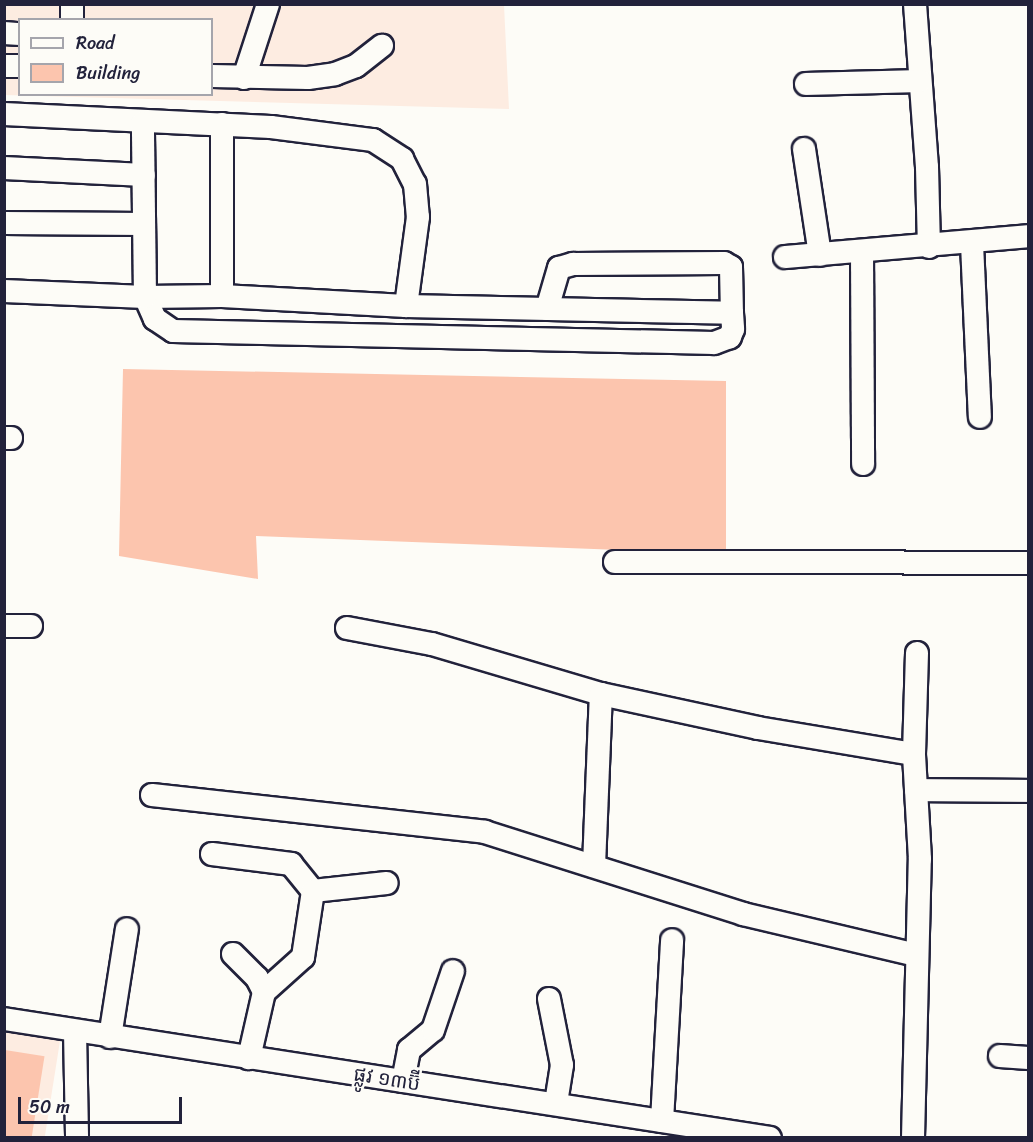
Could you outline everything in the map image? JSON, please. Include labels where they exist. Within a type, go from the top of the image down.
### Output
[{"type":"street","points":[[244,78],[268,4]]},
{"type":"street","points":[[915,4],[929,247]]},
{"type":"street","points":[[213,76],[309,78],[335,74],[356,66],[382,46]]},
{"type":"street","points":[[806,84],[920,81]]},
{"type":"street","points":[[4,114],[143,123],[222,124],[342,133],[373,140],[402,159],[415,184],[418,217],[406,306]]},
{"type":"street","points":[[143,123],[145,297],[155,319],[173,331],[714,343],[730,337],[731,267],[717,263],[573,264],[559,268],[547,309]]},
{"type":"street","points":[[222,124],[222,296]]},
{"type":"street","points":[[804,148],[820,255]]},
{"type":"street","points":[[4,168],[144,175]]},
{"type":"street","points":[[4,223],[144,224]]},
{"type":"street","points":[[785,257],[972,244],[1029,236]]},
{"type":"street","points":[[972,244],[980,417]]},
{"type":"street","points":[[862,253],[863,465]]},
{"type":"street","points":[[4,291],[145,297],[222,296],[406,306],[732,313]]},
{"type":"street","points":[[615,562],[1029,563]]},
{"type":"street","points":[[4,626],[31,626]]},
{"type":"street","points":[[347,628],[432,644],[601,694],[758,728],[914,754]]},
{"type":"street","points":[[913,1137],[920,859],[914,754],[917,652]]},
{"type":"street","points":[[594,866],[601,694]]},
{"type":"street","points":[[916,790],[1029,791]]},
{"type":"street","points":[[152,795],[440,825],[484,832],[788,926],[916,956]]},
{"type":"street","points":[[212,854],[291,864],[313,891],[303,957],[264,992],[249,1058]]},
{"type":"street","points":[[313,891],[387,883]]},
{"type":"street","points":[[110,1037],[127,929]]},
{"type":"street","points":[[649,1125],[672,940]]},
{"type":"street","points":[[233,954],[257,978],[264,992]]},
{"type":"street","points":[[403,1081],[410,1050],[433,1030],[453,971]]},
{"type":"street","points":[[549,999],[562,1065],[556,1104]]},
{"type":"street","name":"ផ្លូវ ១៣ប៊ី","points":[[4,1019],[556,1104],[649,1125],[770,1137]]},
{"type":"street","points":[[75,1031],[77,1137]]},
{"type":"street","points":[[1000,1056],[1029,1058]]},
{"type":"shaded area","points":[[5,5],[504,5],[509,109],[41,96],[213,96],[213,18],[18,18],[18,95],[5,95]]},
{"type":"shaded area","points":[[4,1030],[60,1039],[45,1138],[4,1138]]},
{"type":"building","points":[[123,369],[726,381],[726,554],[256,536],[258,579],[119,556]]},
{"type":"building","points":[[5,1050],[45,1056],[32,1138],[4,1138]]}]
